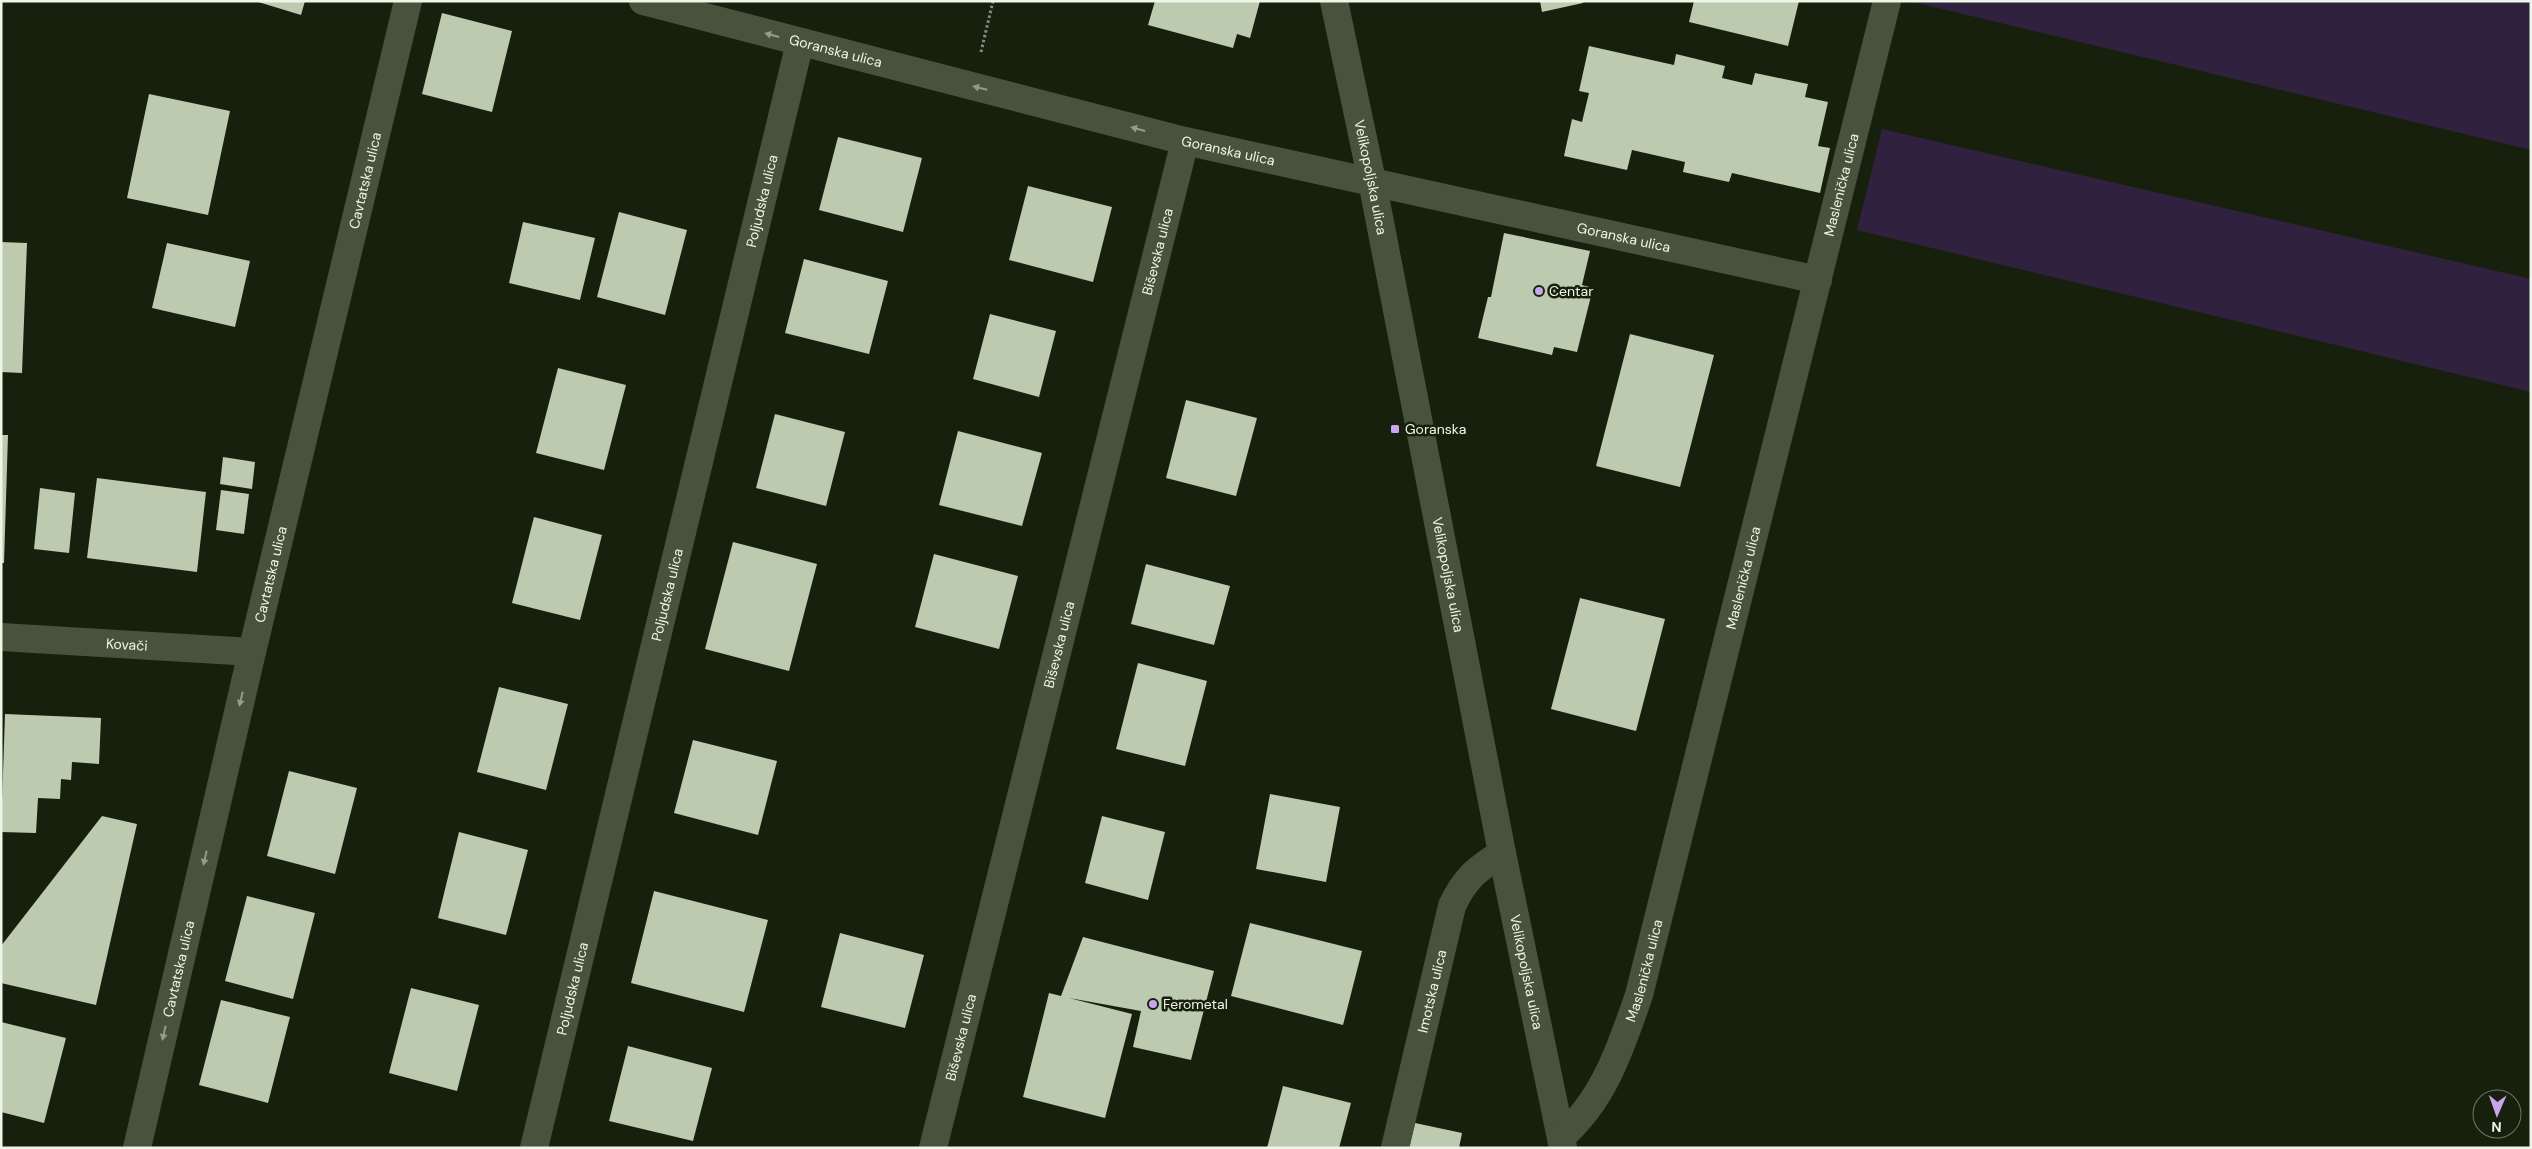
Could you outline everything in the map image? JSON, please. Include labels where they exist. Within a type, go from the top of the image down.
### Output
[{"type":"street","name":"Cavtatska ulica","points":[[137,1148],[252,652],[408,1]]},
{"type":"street","name":"Goranska ulica","points":[[642,1],[1185,141],[1818,280]]},
{"type":"street","name":"Velikopoljska ulica","points":[[1334,1],[1372,181],[1502,854],[1562,1142]]},
{"type":"street","name":"Maslenička ulica","points":[[1562,1142],[1595,1101],[1624,1036],[1638,995],[1887,1]]},
{"type":"street","name":"Poljudska ulica","points":[[534,1148],[800,42]]},
{"type":"street","name":"Biševska ulica","points":[[933,1148],[1185,141]]},
{"type":"street","name":"Kovači","points":[[1,637],[252,652]]},
{"type":"street","name":"Imotska ulica","points":[[1395,1148],[1452,906],[1461,887],[1475,870],[1502,854]]},
{"type":"path","points":[[973,86],[993,1]]},
{"type":"shaded area","points":[[1913,1],[2531,1],[2531,150],[1913,2]]},
{"type":"shaded area","points":[[1882,129],[2531,279],[2531,392],[1857,230]]},
{"type":"building","points":[[255,1],[305,1],[301,15]]},
{"type":"building","points":[[1155,1],[1260,1],[1250,38],[1237,34],[1233,48],[1148,25]]},
{"type":"building","points":[[1540,1],[1583,1],[1583,3],[1542,12]]},
{"type":"building","points":[[1694,1],[1799,1],[1788,46],[1689,22]]},
{"type":"building","points":[[442,13],[512,31],[492,112],[422,94]]},
{"type":"building","points":[[1589,46],[1674,65],[1676,54],[1725,66],[1722,78],[1752,85],[1755,73],[1808,84],[1805,97],[1828,102],[1818,146],[1830,148],[1820,193],[1732,173],[1729,182],[1683,172],[1685,162],[1632,150],[1627,170],[1564,156],[1572,119],[1582,122],[1589,93],[1579,91]]},
{"type":"building","points":[[149,94],[230,111],[208,215],[127,198]]},
{"type":"building","points":[[838,137],[922,158],[903,232],[819,210]]},
{"type":"building","points":[[1028,186],[1112,207],[1093,282],[1009,260]]},
{"type":"building","points":[[619,212],[687,230],[665,315],[597,297]]},
{"type":"building","points":[[523,222],[595,238],[580,300],[509,283]]},
{"type":"building","points":[[1504,233],[1590,251],[1582,285],[1593,288],[1577,352],[1554,347],[1552,355],[1478,338],[1488,297],[1491,297]]},
{"type":"building","points":[[1,242],[27,243],[22,373],[1,372]]},
{"type":"building","points":[[167,243],[250,261],[235,327],[152,308]]},
{"type":"building","points":[[804,259],[888,281],[869,354],[785,333]]},
{"type":"building","points":[[990,314],[1056,331],[1039,397],[973,379]]},
{"type":"building","points":[[1630,334],[1714,355],[1680,487],[1596,466]]},
{"type":"building","points":[[558,368],[626,385],[604,470],[536,453]]},
{"type":"building","points":[[1186,400],[1257,418],[1236,496],[1166,478]]},
{"type":"building","points":[[775,414],[845,432],[826,506],[756,488]]},
{"type":"building","points":[[958,431],[1042,453],[1022,526],[939,505]]},
{"type":"building","points":[[1,435],[8,435],[4,563],[1,563]]},
{"type":"building","points":[[223,457],[255,462],[252,489],[220,484]]},
{"type":"building","points":[[97,478],[206,492],[197,572],[87,558]]},
{"type":"building","points":[[40,488],[75,493],[69,553],[34,549]]},
{"type":"building","points":[[221,490],[249,494],[244,534],[216,530]]},
{"type":"building","points":[[534,517],[602,535],[580,620],[512,603]]},
{"type":"building","points":[[733,542],[817,564],[789,671],[705,649]]},
{"type":"building","points":[[934,554],[1018,576],[999,649],[915,627]]},
{"type":"building","points":[[1146,564],[1230,586],[1214,645],[1131,624]]},
{"type":"building","points":[[1580,598],[1665,619],[1636,731],[1551,709]]},
{"type":"building","points":[[1138,663],[1207,681],[1185,766],[1116,749]]},
{"type":"building","points":[[499,687],[568,704],[546,790],[477,772]]},
{"type":"building","points":[[5,714],[101,718],[99,764],[72,762],[71,780],[61,779],[60,799],[38,798],[36,833],[1,832]]},
{"type":"building","points":[[693,740],[777,761],[758,835],[674,813]]},
{"type":"building","points":[[289,771],[357,788],[335,874],[267,856]]},
{"type":"building","points":[[1270,794],[1340,807],[1326,882],[1256,869]]},
{"type":"building","points":[[102,816],[137,824],[96,1005],[1,983],[1,946]]},
{"type":"building","points":[[1102,816],[1165,832],[1148,900],[1085,883]]},
{"type":"building","points":[[459,832],[528,850],[506,935],[438,918]]},
{"type":"building","points":[[654,891],[768,920],[744,1012],[631,983]]},
{"type":"building","points":[[247,896],[315,913],[293,999],[225,981]]},
{"type":"building","points":[[1250,923],[1362,951],[1343,1025],[1231,996]]},
{"type":"building","points":[[840,933],[924,955],[905,1028],[821,1007]]},
{"type":"building","points":[[1083,937],[1214,971],[1191,1060],[1133,1047],[1141,1011],[1069,998],[1132,1014],[1105,1118],[1023,1097],[1049,993],[1061,996]]},
{"type":"building","points":[[411,988],[479,1005],[457,1091],[389,1073]]},
{"type":"building","points":[[221,1000],[290,1017],[268,1103],[199,1085]]},
{"type":"building","points":[[1,1022],[66,1038],[44,1123],[1,1112]]},
{"type":"building","points":[[628,1046],[712,1068],[693,1141],[609,1121]]},
{"type":"building","points":[[1283,1086],[1351,1103],[1339,1148],[1267,1148]]},
{"type":"building","points":[[1415,1123],[1462,1133],[1459,1148],[1409,1148]]},
{"type":"place","name":"Centar","points":[[1539,291]]},
{"type":"place","name":"Goranska","points":[[1395,429]]},
{"type":"place","name":"Ferometal","points":[[1153,1004]]}]
